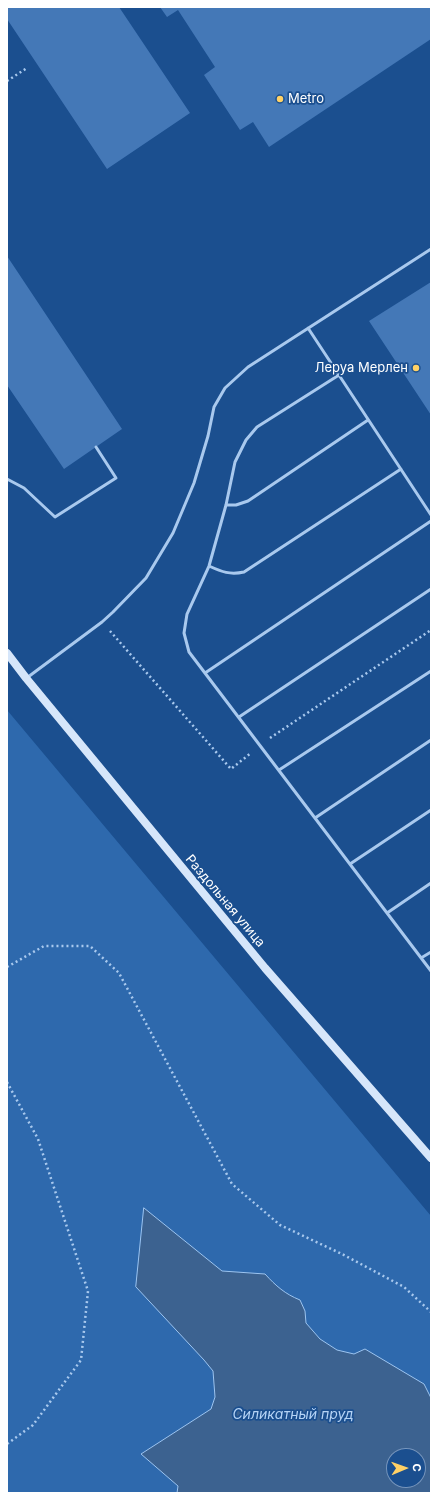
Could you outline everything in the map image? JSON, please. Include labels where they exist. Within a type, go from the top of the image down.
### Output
[{"type":"main road","name":"Раздольная улица","points":[[7,653],[265,968],[431,1158]]},
{"type":"lane","points":[[26,678],[114,612],[146,578],[176,526],[194,483],[208,436],[214,407],[225,388],[248,367],[431,249]]},
{"type":"lane","points":[[308,328],[431,515]]},
{"type":"lane","points":[[339,375],[257,427],[246,440],[235,462],[226,505],[209,566],[187,614],[184,633],[189,652],[431,972]]},
{"type":"lane","points":[[226,505],[236,505],[248,501],[368,420]]},
{"type":"lane","points":[[7,479],[24,488],[55,517],[116,478],[96,448]]},
{"type":"lane","points":[[209,566],[225,573],[234,574],[244,572],[401,469]]},
{"type":"lane","points":[[205,673],[431,521]]},
{"type":"lane","points":[[238,718],[431,589]]},
{"type":"lane","points":[[278,770],[431,670]]},
{"type":"lane","points":[[315,818],[431,740]]},
{"type":"lane","points":[[350,864],[431,810]]},
{"type":"lane","points":[[387,913],[431,883]]},
{"type":"lane","points":[[421,958],[431,952]]},
{"type":"path","points":[[7,81],[27,68]]},
{"type":"path","points":[[7,967],[44,946],[90,946],[119,973],[232,1184],[280,1225],[342,1254],[404,1286],[431,1312]]},
{"type":"path","points":[[7,1082],[38,1139],[88,1291],[81,1360],[33,1425],[7,1444]]},
{"type":"shaded area","points":[[7,710],[431,1216],[431,1493],[7,1493]]},
{"type":"water","name":"Силикатный пруд","points":[[144,1208],[222,1271],[265,1274],[281,1289],[300,1300],[305,1311],[306,1323],[320,1339],[337,1350],[354,1354],[365,1349],[424,1384],[431,1398],[431,1493],[177,1493],[178,1486],[141,1454],[211,1409],[215,1397],[213,1371],[136,1287]]},
{"type":"building","points":[[7,7],[119,7],[190,113],[107,169],[7,19]]},
{"type":"building","name":"Metro","points":[[160,7],[431,7],[431,39],[269,147],[253,122],[240,130],[204,75],[215,67],[178,10],[167,17]]},
{"type":"building","points":[[7,256],[122,429],[64,469],[7,385]]},
{"type":"building","name":"Леруа Мерлен","points":[[431,282],[431,415],[369,321]]},
{"type":"place","name":"Metro","points":[[280,99]]},
{"type":"place","name":"Леруа Мерлен","points":[[416,368]]}]
